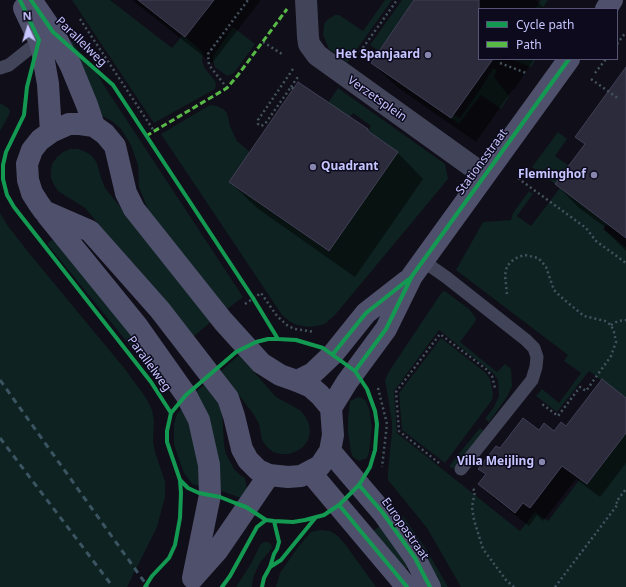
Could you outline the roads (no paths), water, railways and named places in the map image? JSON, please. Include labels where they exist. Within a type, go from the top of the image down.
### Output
[{"type":"street","name":"Parallelweg","points":[[20,0],[46,36],[71,66],[94,126],[69,124],[51,132],[40,140],[32,150],[27,164],[28,180],[32,193],[44,211],[138,327],[186,395],[199,420],[209,465],[210,495],[190,583]]},
{"type":"street","name":"Parallelweg","points":[[31,0],[46,36],[51,132]]},
{"type":"street","name":"Verzetsplein","points":[[306,0],[309,44],[317,55],[484,175]]},
{"type":"street","name":"Stationsstraat","points":[[331,408],[347,382],[386,329],[418,269],[484,175],[568,60]]},
{"type":"street","points":[[44,211],[90,231],[160,310],[228,398],[242,449],[248,460],[258,470],[268,474],[288,477],[301,476],[320,466],[330,451],[333,435],[331,408],[315,391],[297,381],[280,375],[261,363],[218,315],[134,208],[126,193],[115,146],[105,134],[94,126]]},
{"type":"street","name":"Stationsstraat","points":[[297,381],[313,373],[333,354],[366,313],[418,269]]},
{"type":"street","name":"Europastraat","points":[[330,451],[383,513],[415,558],[430,587]]},
{"type":"street","points":[[310,472],[407,587]]},
{"type":"street","points":[[190,583],[217,551],[268,474]]},
{"type":"lane","points":[[0,68],[9,65],[46,36]]},
{"type":"lane","points":[[418,269],[446,277],[526,340],[534,348],[537,357],[532,380],[458,472]]},
{"type":"railway","points":[[0,380],[148,587]]},
{"type":"railway","points":[[0,438],[113,587]]},
{"type":"place","name":"Het Spanjaard","points":[[428,55]]},
{"type":"place","name":"Quadrant","points":[[313,167]]},
{"type":"place","name":"Fleminghof","points":[[594,175]]},
{"type":"place","name":"Villa Meijling","points":[[542,462]]}]
